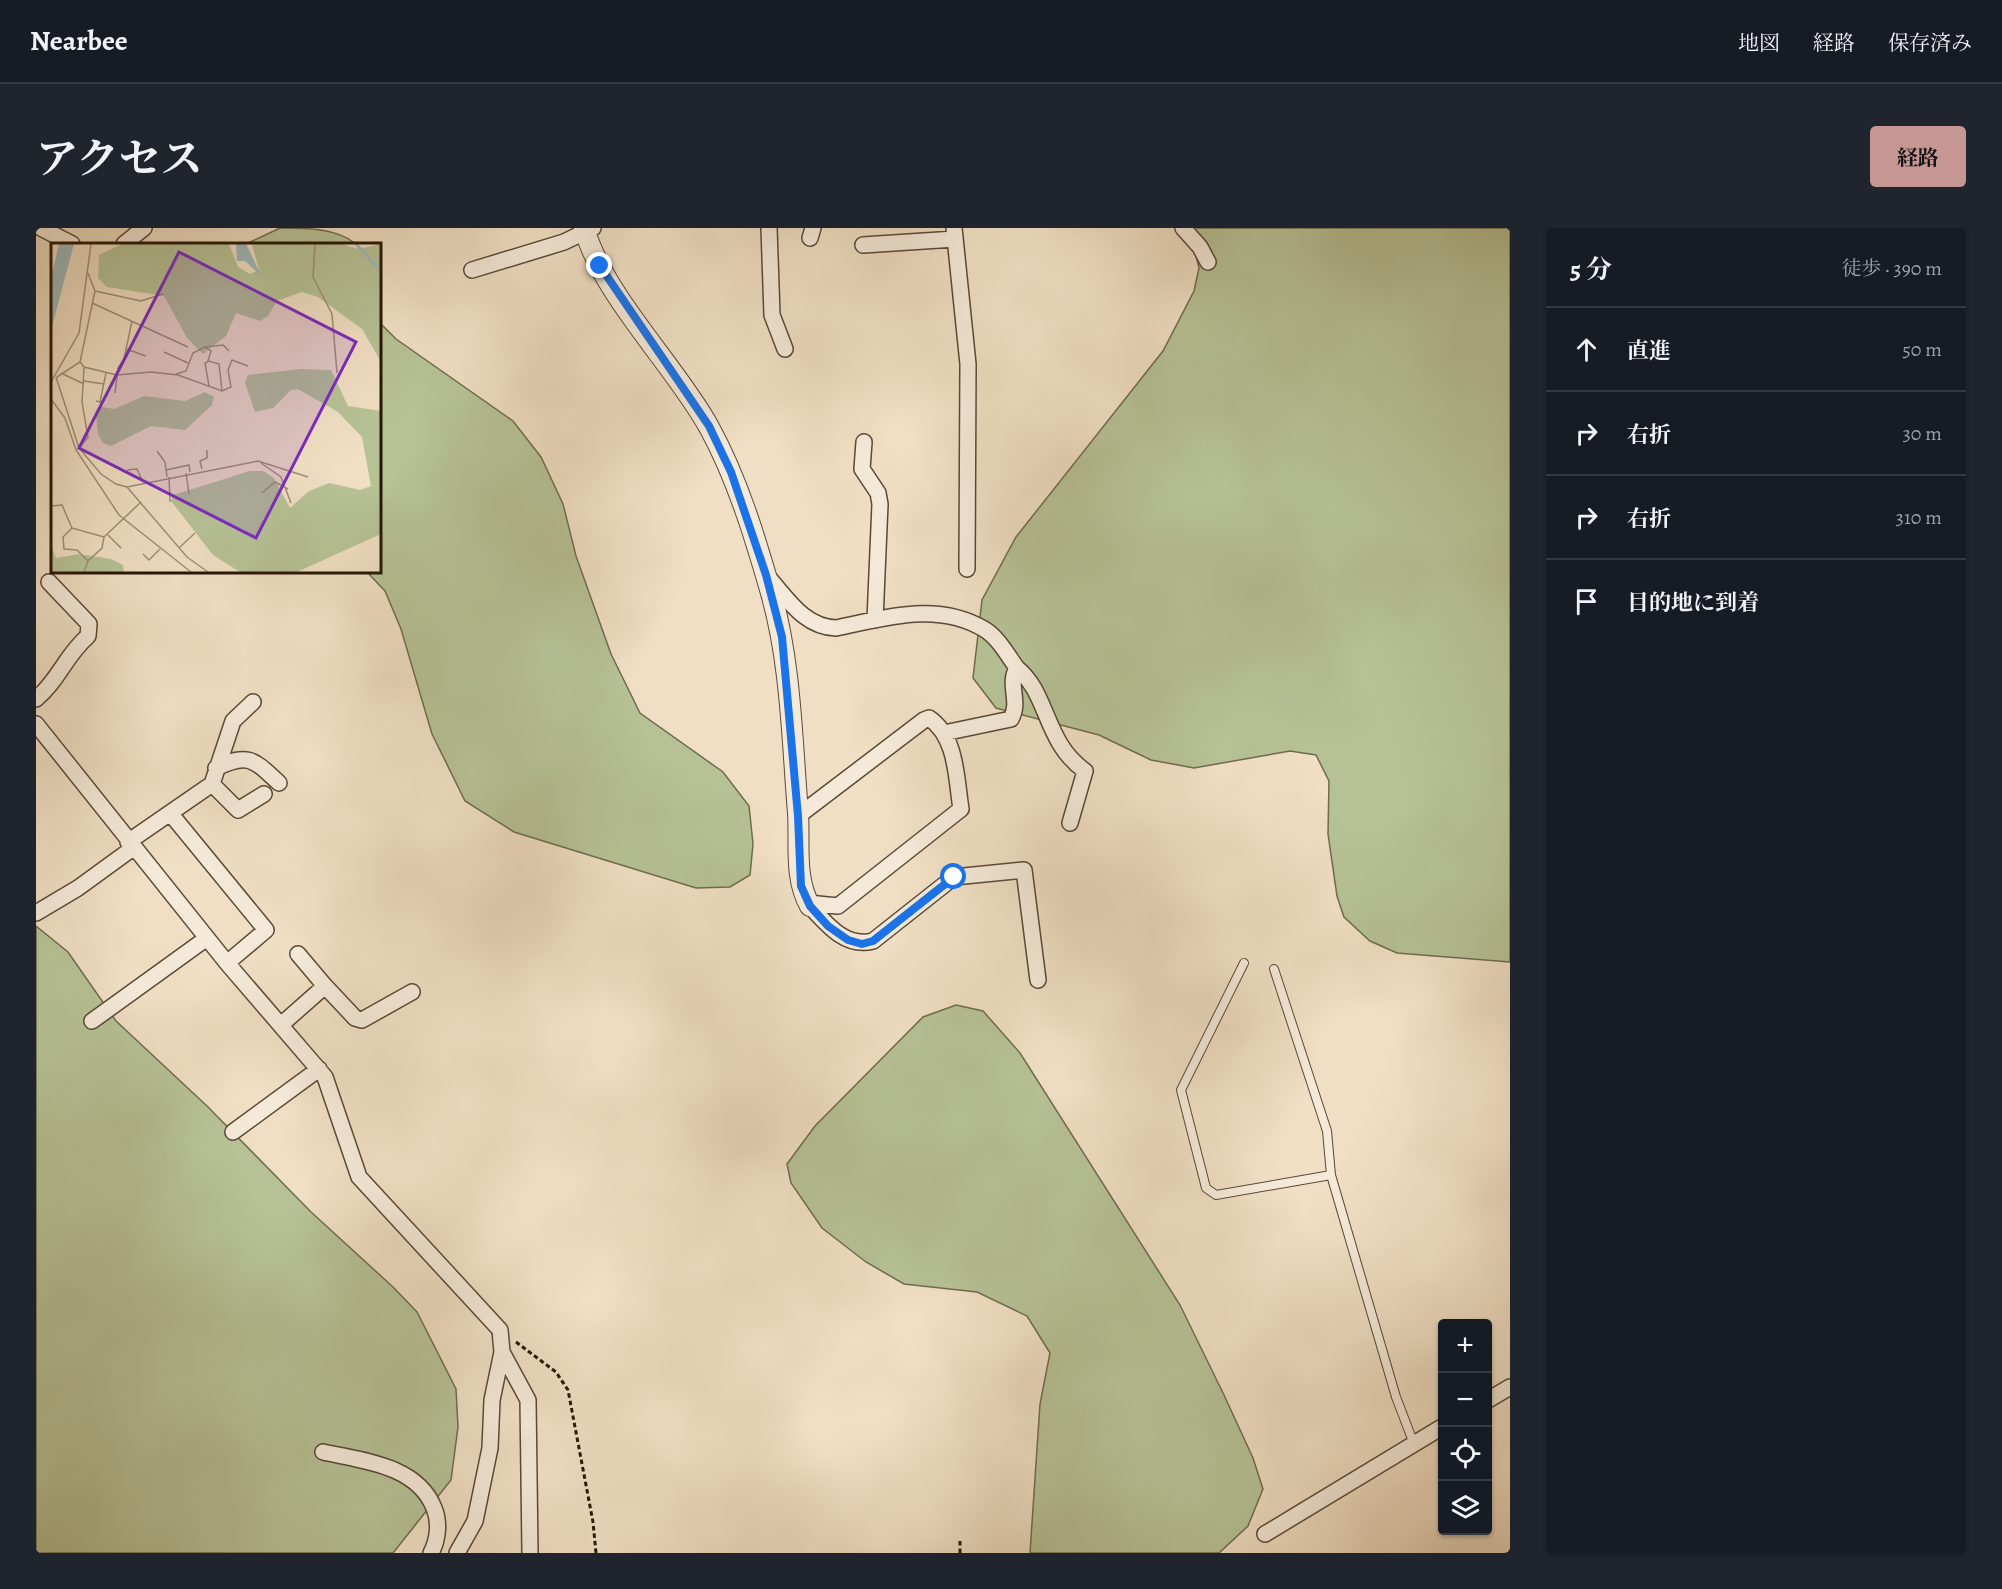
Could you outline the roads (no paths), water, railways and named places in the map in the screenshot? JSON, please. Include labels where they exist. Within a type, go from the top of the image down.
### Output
[{"type":"street","points":[[125,243],[144,228]]},
{"type":"street","points":[[770,228],[772,315],[785,349]]},
{"type":"street","points":[[1183,228],[1200,247],[1208,262]]},
{"type":"street","points":[[38,229],[70,243]]},
{"type":"street","points":[[471,270],[564,242],[588,229],[600,266],[709,426],[731,472],[766,575],[782,637],[798,816],[801,886],[809,904],[828,926],[848,940],[862,944],[873,941],[954,877],[1024,870],[1038,980]]},
{"type":"street","points":[[863,245],[954,234],[968,364],[967,568]]},
{"type":"street","points":[[864,442],[862,469],[878,493],[880,504],[874,620]]},
{"type":"street","points":[[766,575],[807,620],[821,628],[836,628],[920,611],[946,615],[985,629],[1017,668],[1028,677],[1060,748],[1072,762],[1085,771],[1070,823]]},
{"type":"street","points":[[36,699],[50,687],[71,651],[88,636],[88,624],[49,582]]},
{"type":"street","points":[[944,733],[1011,719],[1017,709],[1012,677],[1017,668]]},
{"type":"street","points":[[36,913],[78,888],[171,813],[212,784],[233,721],[253,702]]},
{"type":"street","points":[[798,816],[924,720],[929,718],[949,738],[961,809],[838,906],[809,904]]},
{"type":"street","points":[[36,724],[227,963],[326,1077],[359,1177],[500,1330],[502,1352],[492,1400],[490,1448],[475,1521],[456,1553]]},
{"type":"street","points":[[216,768],[236,758],[248,759],[279,783]]},
{"type":"street","points":[[212,784],[238,810],[264,794]]},
{"type":"street","points":[[171,813],[266,930],[227,963]]},
{"type":"street","points":[[92,1021],[207,938]]},
{"type":"street","points":[[298,954],[355,1018],[362,1020],[412,992]]},
{"type":"street","points":[[282,1024],[325,986]]},
{"type":"street","points":[[233,1132],[319,1069]]},
{"type":"street","points":[[502,1352],[528,1400],[530,1553]]},
{"type":"street","points":[[1492,1398],[1510,1387]]},
{"type":"street","points":[[1265,1534],[1438,1430]]},
{"type":"street","points":[[323,1452],[377,1464],[415,1481],[429,1496],[439,1524],[430,1553]]},
{"type":"lane","points":[[1244,963],[1181,1090],[1206,1188],[1216,1195],[1331,1175]]},
{"type":"lane","points":[[1274,969],[1327,1131],[1331,1175],[1396,1397],[1415,1444]]}]
